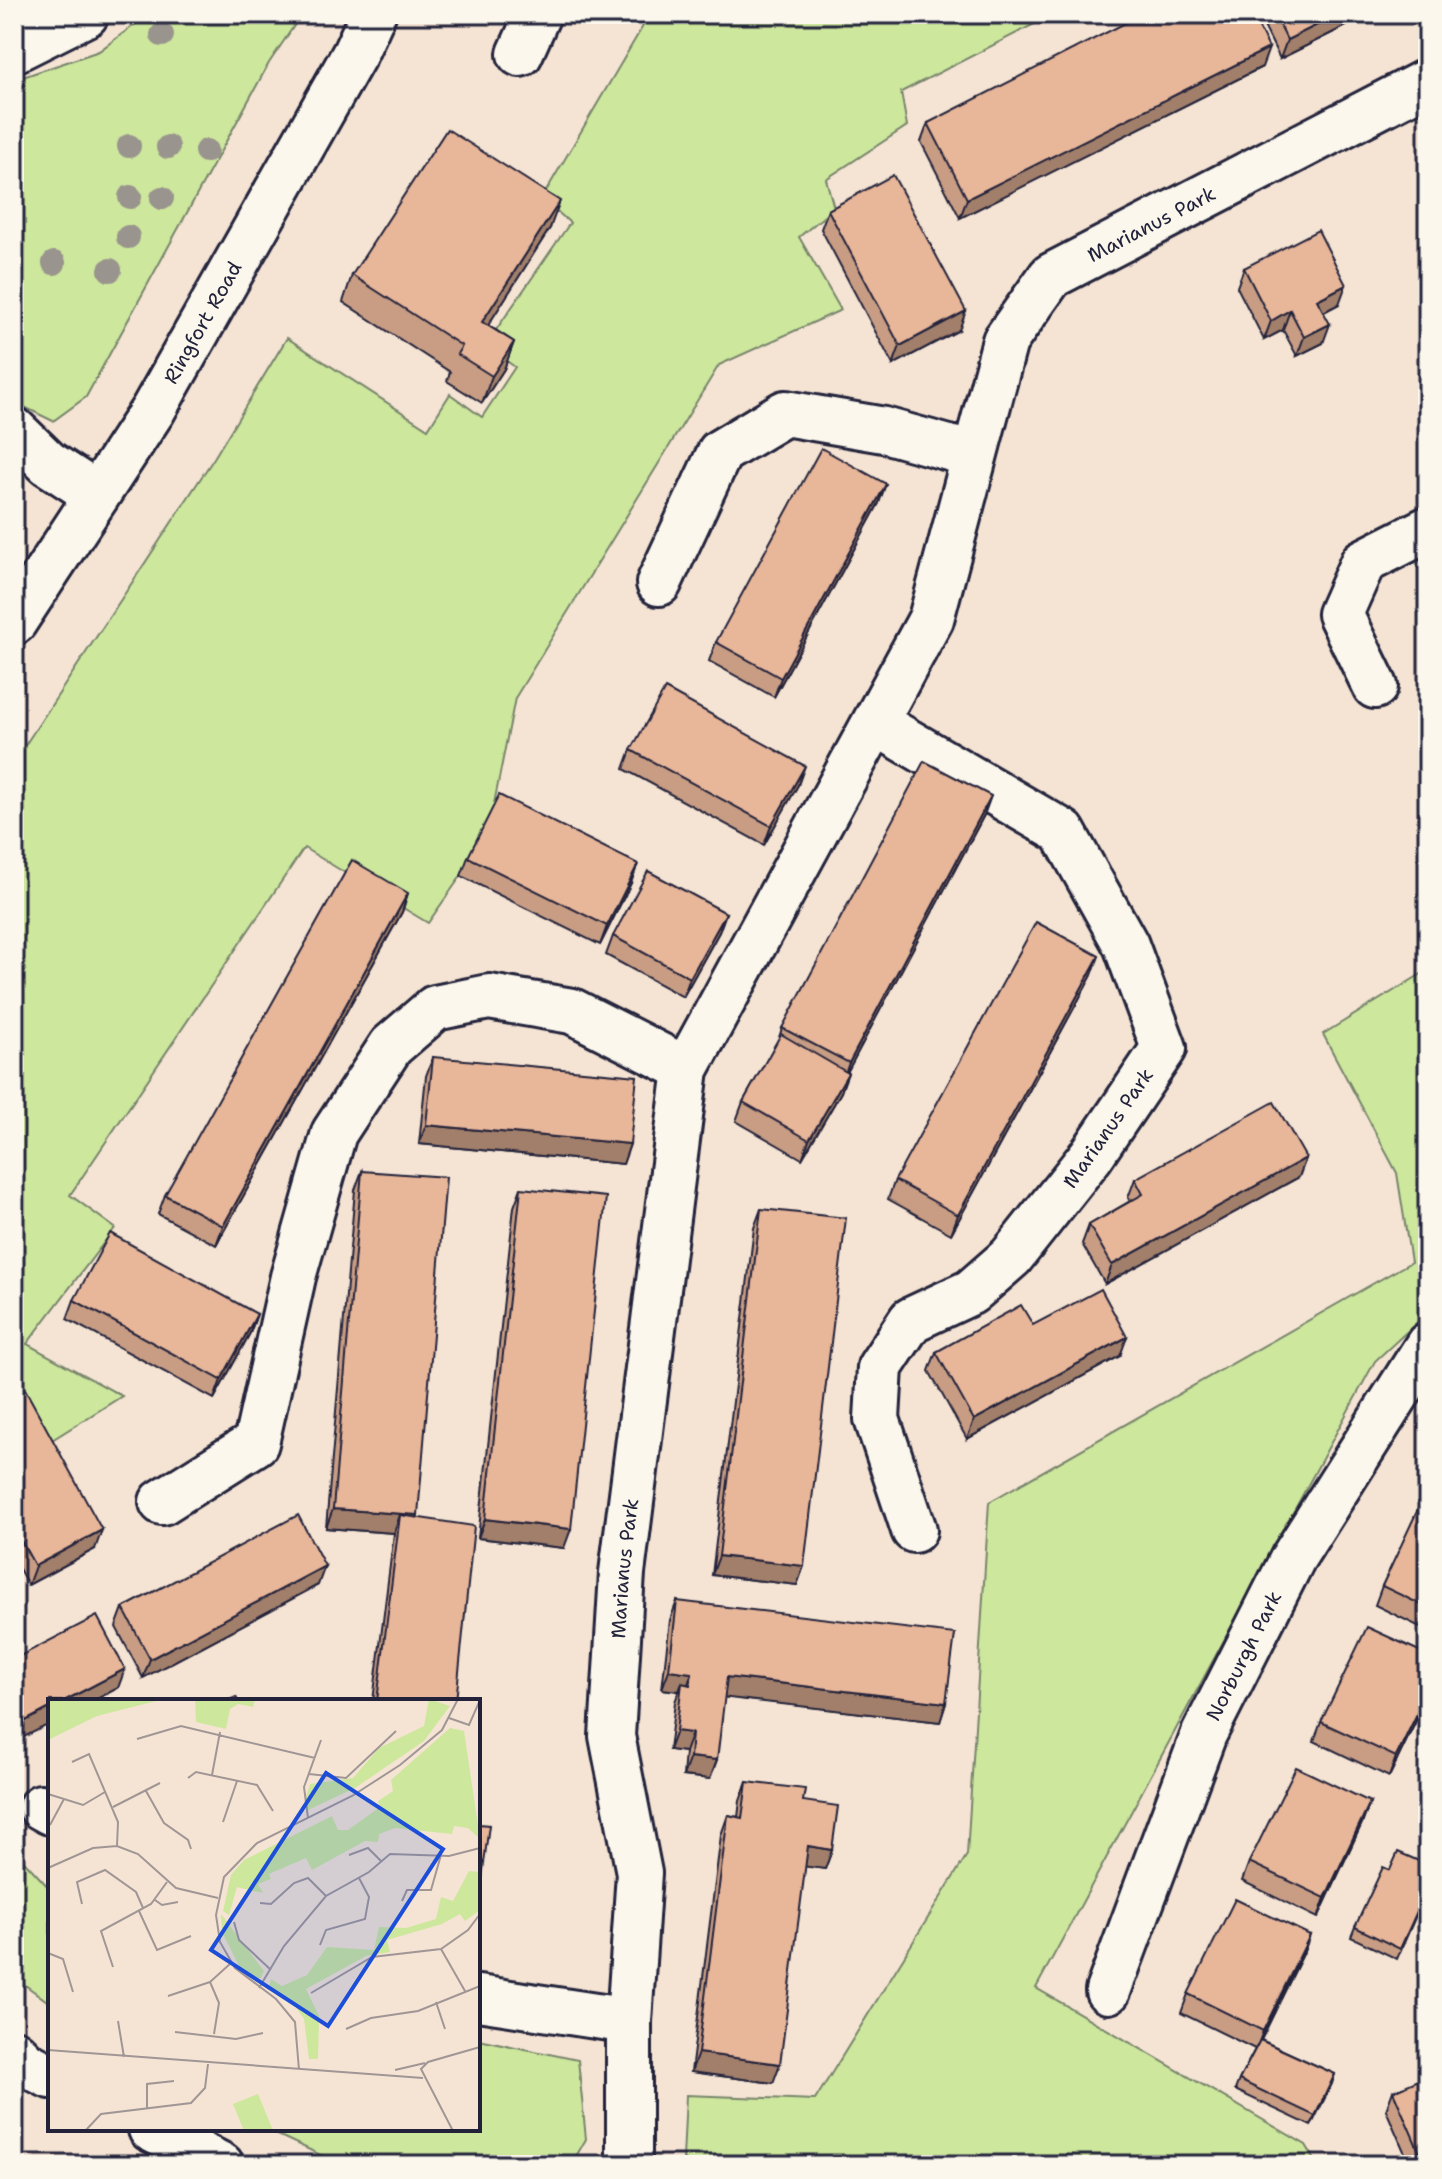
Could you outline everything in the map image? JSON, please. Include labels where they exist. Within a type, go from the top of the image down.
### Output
[{"type":"street","points":[[14,50],[86,14]]},
{"type":"street","name":"Ringfort Road","points":[[14,622],[153,410],[355,53],[373,14]]},
{"type":"street","points":[[520,54],[538,14]]},
{"type":"street","name":"Marianus Park","points":[[629,2165],[629,2021],[639,1873],[612,1736],[622,1573],[686,1069],[931,619],[1005,341],[1051,276],[1428,81]]},
{"type":"street","points":[[659,583],[720,452],[785,413],[884,430],[974,455]]},
{"type":"street","points":[[14,430],[48,463],[97,495]]},
{"type":"street","points":[[1375,686],[1340,614],[1363,562],[1428,529]]},
{"type":"street","name":"Marianus Park","points":[[876,723],[1063,832],[1126,945],[1164,1048],[1091,1156],[1011,1257],[971,1292],[911,1320],[880,1367],[877,1419],[914,1530]]},
{"type":"street","points":[[162,1502],[256,1443],[293,1277],[334,1133],[391,1046],[435,1008],[489,997],[572,1011],[686,1069]]},
{"type":"street","name":"Norburgh Park","points":[[1108,1991],[1204,1734],[1293,1558],[1428,1345]]},
{"type":"street","points":[[480,1998],[629,2021]]},
{"type":"street","points":[[14,2052],[26,2064],[48,2075]]},
{"type":"street","points":[[155,2131],[221,2165]]},
{"type":"green space","points":[[149,14],[302,14],[269,63],[86,397],[53,421],[14,402],[14,80],[99,51]]},
{"type":"green space","points":[[650,14],[1054,14],[901,92],[907,126],[826,179],[834,208],[799,237],[841,310],[719,365],[515,698],[492,814],[461,876],[428,923],[304,848],[70,1195],[115,1228],[27,1344],[122,1396],[44,1445],[14,1410],[14,762],[214,458],[287,338],[428,429],[450,394],[482,417],[515,367],[485,346],[570,223],[542,198]]},
{"type":"green space","points":[[1428,970],[1428,1312],[1375,1361],[1036,1988],[1306,2145],[1318,2165],[690,2165],[683,2159],[686,2095],[815,2100],[967,1855],[989,1502],[1411,1262],[1397,1173],[1323,1034]]},
{"type":"green space","points":[[14,1850],[48,1887],[48,2002],[14,1977]]},
{"type":"green space","points":[[480,2039],[578,2060],[586,2139],[571,2165],[359,2165],[329,2159],[269,2131],[480,2131]]},
{"type":"building","points":[[1143,14],[1252,14],[1269,48],[967,199],[928,123]]},
{"type":"building","points":[[1274,14],[1339,14],[1287,40]]},
{"type":"building","points":[[447,129],[560,201],[482,322],[514,342],[492,376],[457,354],[462,346],[352,275]]},
{"type":"building","points":[[893,175],[966,311],[900,346],[828,210]]},
{"type":"building","points":[[1318,230],[1346,285],[1317,300],[1330,324],[1304,337],[1290,310],[1271,321],[1244,268]]},
{"type":"building","points":[[821,448],[886,484],[781,678],[716,642]]},
{"type":"building","points":[[665,689],[805,766],[771,826],[631,750]]},
{"type":"building","points":[[924,761],[991,796],[849,1063],[782,1028]]},
{"type":"building","points":[[499,795],[638,864],[607,926],[468,857]]},
{"type":"building","points":[[352,860],[408,893],[223,1226],[165,1195]]},
{"type":"building","points":[[648,871],[726,913],[690,978],[613,936]]},
{"type":"building","points":[[1036,922],[1099,956],[958,1215],[895,1180]]},
{"type":"building","points":[[781,1034],[848,1073],[809,1140],[743,1102]]},
{"type":"building","points":[[433,1057],[637,1076],[630,1144],[426,1125]]},
{"type":"building","points":[[1274,1102],[1306,1158],[1112,1265],[1089,1225],[1143,1194],[1135,1179]]},
{"type":"building","points":[[362,1171],[446,1177],[418,1515],[333,1509]]},
{"type":"building","points":[[521,1188],[606,1197],[571,1529],[485,1519]]},
{"type":"building","points":[[761,1209],[846,1218],[804,1566],[719,1556]]},
{"type":"building","points":[[110,1233],[257,1314],[221,1380],[74,1300]]},
{"type":"building","points":[[1101,1289],[1127,1337],[974,1420],[936,1352],[1021,1305],[1033,1325]]},
{"type":"building","points":[[25,1389],[102,1530],[35,1566],[14,1528],[14,1395]]},
{"type":"building","points":[[1428,1491],[1428,1608],[1382,1586]]},
{"type":"building","points":[[298,1515],[325,1566],[150,1659],[123,1608]]},
{"type":"building","points":[[400,1515],[474,1526],[456,1699],[377,1699]]},
{"type":"building","points":[[677,1601],[955,1634],[946,1703],[727,1677],[717,1760],[690,1757],[692,1733],[676,1731],[682,1683],[690,1685],[692,1673],[669,1670]]},
{"type":"building","points":[[97,1616],[125,1669],[68,1699],[48,1699],[48,1709],[14,1727],[14,1659]]},
{"type":"building","points":[[1367,1627],[1428,1655],[1428,1691],[1396,1757],[1321,1722]]},
{"type":"building","points":[[1296,1767],[1370,1802],[1325,1898],[1249,1862]]},
{"type":"building","points":[[747,1782],[805,1789],[803,1801],[838,1806],[832,1850],[808,1846],[780,2064],[698,2053],[728,1815],[742,1818]]},
{"type":"building","points":[[480,1824],[489,1825],[480,1894]]},
{"type":"building","points":[[1398,1852],[1428,1865],[1428,1887],[1400,1949],[1355,1927],[1383,1867],[1390,1870]]},
{"type":"building","points":[[1235,1899],[1310,1935],[1263,2031],[1188,1994]]},
{"type":"building","points":[[1260,2040],[1335,2074],[1315,2116],[1239,2080]]},
{"type":"building","points":[[1428,2076],[1428,2165],[1425,2165],[1393,2091]]}]
